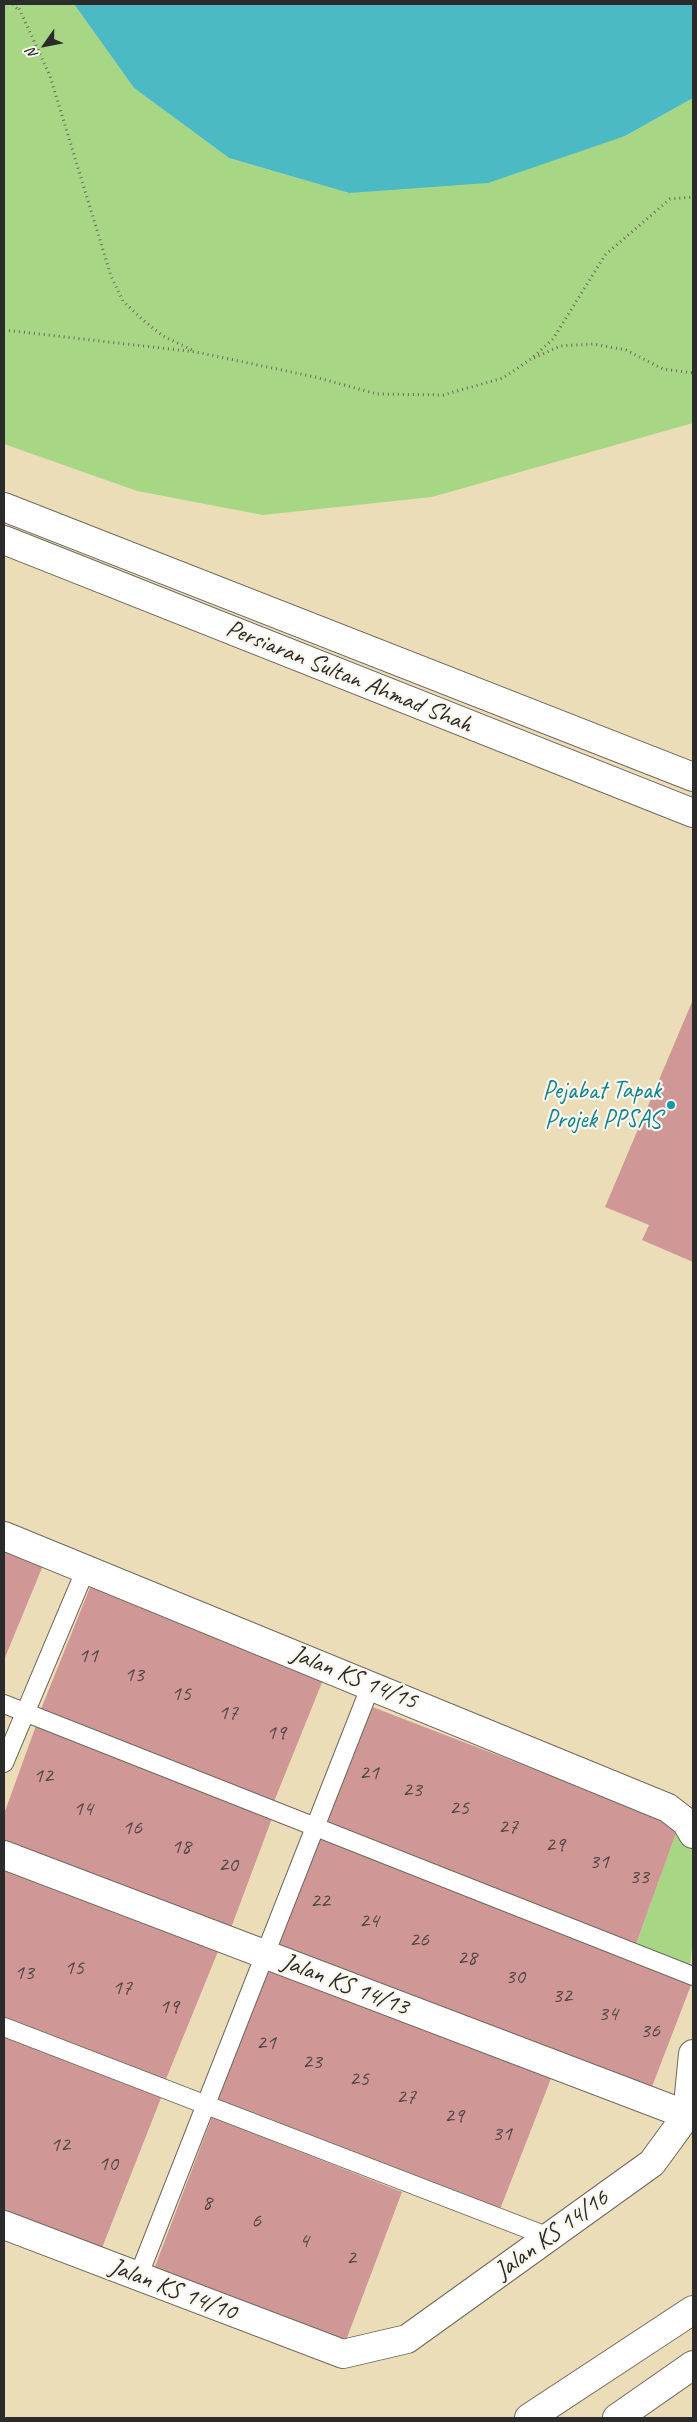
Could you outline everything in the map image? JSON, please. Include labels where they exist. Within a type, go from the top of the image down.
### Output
[{"type":"street","name":"Persiaran Sultan Ahmad Shah","points":[[4,507],[693,777]]},
{"type":"street","name":"Persiaran Sultan Ahmad Shah","points":[[4,540],[693,813]]},
{"type":"street","name":"Jalan KS 14/15","points":[[4,1536],[668,1808],[686,1822],[693,1834]]},
{"type":"street","name":"Jalan KS 14/13","points":[[4,1855],[687,2115]]},
{"type":"street","points":[[687,2115],[693,2054]]},
{"type":"street","name":"Jalan KS 14/16","points":[[343,2354],[407,2339],[652,2163],[687,2115]]},
{"type":"street","name":"Jalan KS 14/10","points":[[4,2225],[343,2354]]},
{"type":"street","points":[[529,2418],[693,2310]]},
{"type":"street","points":[[617,2418],[693,2365]]},
{"type":"lane","points":[[4,1763],[85,1570]]},
{"type":"lane","points":[[138,2277],[371,1685]]},
{"type":"lane","points":[[4,1704],[693,1976]]},
{"type":"lane","points":[[4,2027],[549,2237]]},
{"type":"path","points":[[13,4],[21,13]]},
{"type":"path","points":[[17,4],[50,76],[111,276],[123,302],[163,336],[196,352]]},
{"type":"path","points":[[4,330],[196,352],[315,377],[377,394],[444,395],[503,378],[531,359],[553,338],[605,255],[670,199],[693,197]]},
{"type":"path","points":[[531,359],[560,346],[593,344],[626,350],[663,369],[693,373]]},
{"type":"green space","points":[[4,4],[74,4],[134,88],[229,158],[349,193],[625,136],[693,98],[693,423],[432,497],[263,515],[137,491],[4,444]]},
{"type":"green space","points":[[679,1825],[693,1851],[693,1940],[690,1965],[636,1944]]},
{"type":"water","points":[[74,4],[693,4],[693,98],[625,136],[488,183],[349,193],[229,158],[134,88]]},
{"type":"building","name":"Pejabat Tapak Projek PPSAS","points":[[692,1002],[693,1262],[642,1240],[649,1225],[605,1207]]},
{"type":"building","points":[[4,1547],[44,1563],[4,1660]]},
{"type":"building","points":[[91,1585],[323,1680],[273,1804],[41,1709]]},
{"type":"building","points":[[370,1706],[679,1825],[636,1944],[325,1823]]},
{"type":"building","points":[[38,1720],[274,1813],[228,1936],[4,1848],[4,1814]]},
{"type":"building","points":[[319,1833],[693,1980],[648,2097],[274,1952]]},
{"type":"building","points":[[4,1860],[219,1949],[164,2084],[4,2018]]},
{"type":"building","points":[[269,1965],[552,2076],[499,2212],[216,2102]]},
{"type":"building","points":[[4,2037],[161,2098],[102,2248],[4,2210]]},
{"type":"building","points":[[212,2117],[402,2192],[345,2343],[154,2269]]},
{"type":"place","name":"Pejabat Tapak Projek PPSAS","points":[[671,1105]]}]
